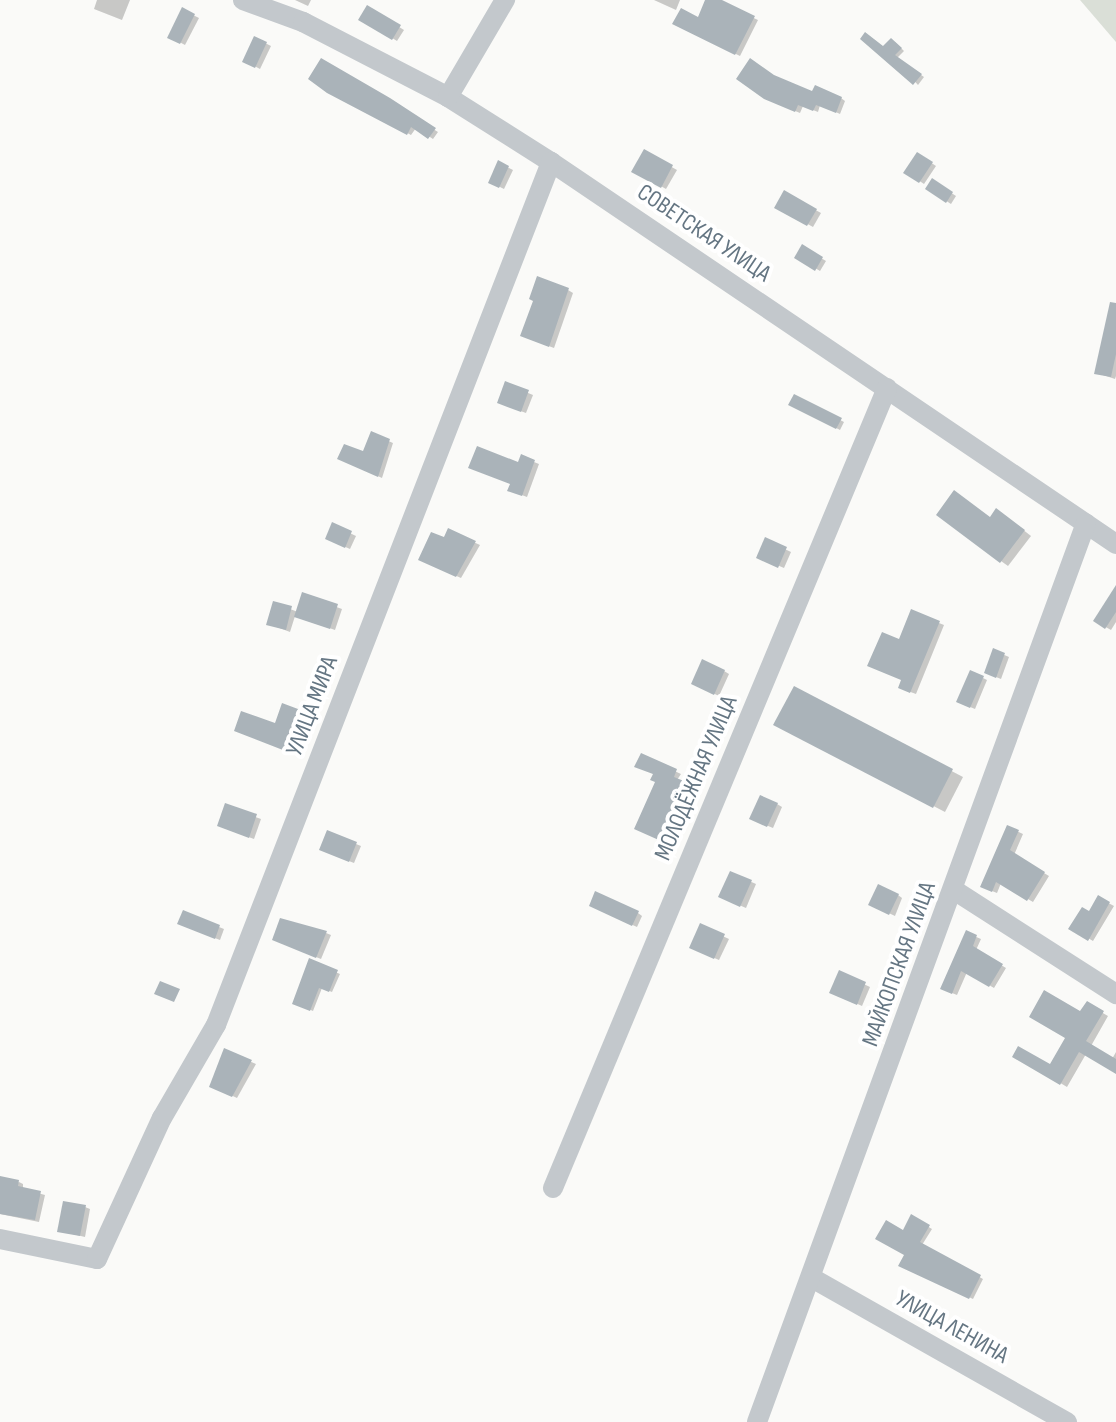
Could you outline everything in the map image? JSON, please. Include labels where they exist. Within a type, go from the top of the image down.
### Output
[{"type":"street","name":"СОВЕТСКАЯ УЛИЦА","points":[[243,0],[303,22],[448,97],[551,162],[1116,544]]},
{"type":"street","points":[[448,97],[505,0]]},
{"type":"street","name":"УЛИЦА МИРА","points":[[0,1239],[97,1259],[162,1118],[216,1025],[551,162]]},
{"type":"street","name":"МОЛОДЁЖНАЯ УЛИЦА","points":[[553,1188],[887,388]]},
{"type":"street","name":"МАЙКОПСКАЯ УЛИЦА","points":[[757,1422],[1086,523]]},
{"type":"street","points":[[954,890],[1116,994]]},
{"type":"street","name":"УЛИЦА ЛЕНИНА","points":[[812,1278],[1067,1422]]},
{"type":"shaded area","points":[[1080,0],[1116,0],[1116,42]]},
{"type":"building","points":[[705,0],[722,0],[755,16],[735,55],[672,24],[681,8],[698,17]]},
{"type":"building","points":[[367,5],[401,25],[392,40],[358,20]]},
{"type":"building","points":[[182,7],[195,14],[180,44],[167,38]]},
{"type":"building","points":[[865,32],[883,46],[891,38],[902,48],[895,55],[922,74],[913,85],[860,39]]},
{"type":"building","points":[[254,36],[267,42],[255,68],[242,62]]},
{"type":"building","points":[[321,58],[436,128],[428,139],[411,127],[407,135],[327,93],[308,79]]},
{"type":"building","points":[[750,58],[774,75],[812,91],[815,85],[842,97],[836,113],[816,105],[813,111],[798,105],[795,112],[764,99],[736,79]]},
{"type":"building","points":[[644,149],[673,165],[661,188],[631,172]]},
{"type":"building","points":[[917,152],[933,162],[919,183],[903,173]]},
{"type":"building","points":[[498,160],[509,166],[499,188],[488,183]]},
{"type":"building","points":[[932,178],[953,192],[946,203],[925,189]]},
{"type":"building","points":[[784,190],[817,209],[807,226],[774,208]]},
{"type":"building","points":[[802,244],[823,257],[815,271],[794,258]]},
{"type":"building","points":[[537,276],[569,288],[549,347],[520,336],[533,301],[529,299]]},
{"type":"building","points":[[1110,302],[1116,303],[1116,354],[1111,377],[1094,374]]},
{"type":"building","points":[[505,381],[529,390],[521,412],[497,403]]},
{"type":"building","points":[[794,394],[842,418],[836,429],[788,405]]},
{"type":"building","points":[[371,431],[390,439],[378,477],[337,459],[344,444],[363,451]]},
{"type":"building","points":[[477,446],[518,462],[521,454],[535,460],[522,496],[507,491],[510,484],[468,468]]},
{"type":"building","points":[[954,490],[990,517],[996,508],[1025,530],[1000,563],[936,515]]},
{"type":"building","points":[[332,522],[352,531],[345,548],[325,539]]},
{"type":"building","points":[[448,528],[476,541],[456,577],[418,560],[431,532],[444,537]]},
{"type":"building","points":[[765,537],[787,547],[778,568],[756,558]]},
{"type":"building","points":[[1116,585],[1116,612],[1105,629],[1093,621]]},
{"type":"building","points":[[302,592],[338,604],[330,629],[294,617]]},
{"type":"building","points":[[273,601],[292,606],[286,630],[266,625]]},
{"type":"building","points":[[911,609],[940,621],[910,693],[898,688],[901,680],[867,666],[882,632],[899,639]]},
{"type":"building","points":[[993,648],[1005,653],[996,678],[984,673]]},
{"type":"building","points":[[702,659],[725,670],[714,695],[691,684]]},
{"type":"building","points":[[970,670],[984,676],[970,708],[956,702]]},
{"type":"building","points":[[794,686],[953,769],[933,808],[773,725]]},
{"type":"building","points":[[282,703],[298,709],[288,752],[234,731],[241,711],[275,723]]},
{"type":"building","points":[[641,753],[677,769],[674,777],[696,786],[690,798],[682,794],[661,841],[634,829],[655,782],[650,780],[653,774],[634,767]]},
{"type":"building","points":[[760,795],[778,803],[767,827],[749,819]]},
{"type":"building","points":[[225,803],[257,814],[249,838],[217,826]]},
{"type":"building","points":[[1007,825],[1019,830],[1010,850],[1045,872],[1027,901],[996,882],[992,892],[980,887]]},
{"type":"building","points":[[327,830],[357,842],[349,862],[319,850]]},
{"type":"building","points":[[730,871],[752,880],[740,907],[718,897]]},
{"type":"building","points":[[878,884],[899,894],[889,915],[868,905]]},
{"type":"building","points":[[595,891],[639,911],[632,926],[589,906]]},
{"type":"building","points":[[1098,895],[1110,902],[1088,941],[1068,929],[1082,907],[1089,911]]},
{"type":"building","points":[[183,910],[220,925],[215,939],[177,924]]},
{"type":"building","points":[[280,918],[327,931],[316,958],[272,940]]},
{"type":"building","points":[[700,923],[725,934],[714,959],[689,948]]},
{"type":"building","points":[[966,930],[977,935],[973,946],[1003,964],[989,987],[961,971],[952,994],[940,989]]},
{"type":"building","points":[[309,958],[338,970],[329,992],[319,988],[310,1011],[292,1004]]},
{"type":"building","points":[[839,970],[866,982],[857,1005],[829,993]]},
{"type":"building","points":[[160,981],[180,989],[174,1002],[154,994]]},
{"type":"building","points":[[1044,990],[1080,1011],[1087,1001],[1104,1011],[1086,1041],[1116,1059],[1116,1074],[1079,1052],[1060,1085],[1012,1057],[1018,1046],[1050,1064],[1065,1038],[1029,1017]]},
{"type":"building","points":[[224,1048],[252,1060],[232,1097],[209,1087]]},
{"type":"building","points":[[0,1176],[19,1180],[18,1186],[41,1191],[35,1220],[0,1214]]},
{"type":"building","points":[[63,1201],[86,1205],[80,1236],[57,1232]]},
{"type":"building","points":[[911,1214],[930,1225],[920,1242],[981,1275],[969,1299],[898,1266],[904,1255],[875,1239],[886,1220],[903,1230]]}]
